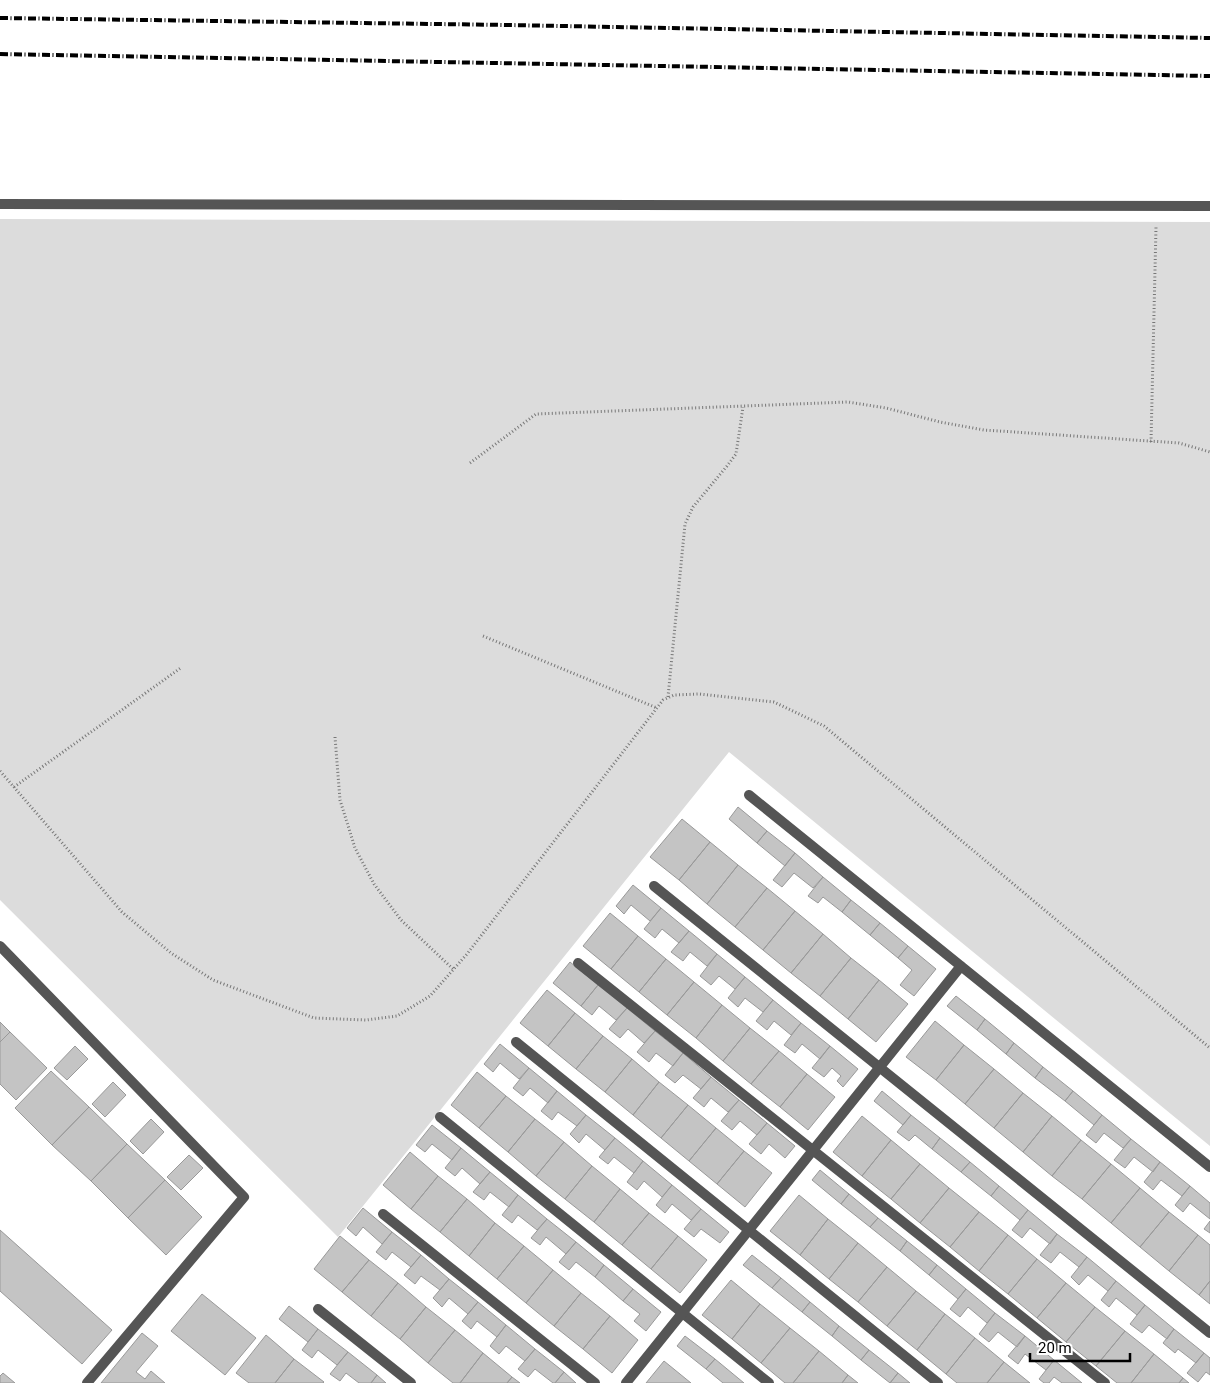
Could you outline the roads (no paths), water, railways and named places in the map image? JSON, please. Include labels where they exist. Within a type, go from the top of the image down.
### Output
[{"type":"street","points":[[0,204],[1210,206]]},
{"type":"street","points":[[749,795],[1210,1167]]},
{"type":"street","points":[[654,886],[1210,1333]]},
{"type":"street","points":[[0,946],[244,1196],[87,1383]]},
{"type":"street","points":[[578,963],[1105,1383]]},
{"type":"street","points":[[626,1383],[961,966]]},
{"type":"street","points":[[516,1042],[938,1383]]},
{"type":"street","points":[[440,1117],[769,1383]]},
{"type":"street","points":[[384,1214],[595,1383]]},
{"type":"street","points":[[318,1309],[411,1383]]},
{"type":"railway","points":[[0,18],[1210,38]]},
{"type":"railway","points":[[0,54],[1210,76]]}]
